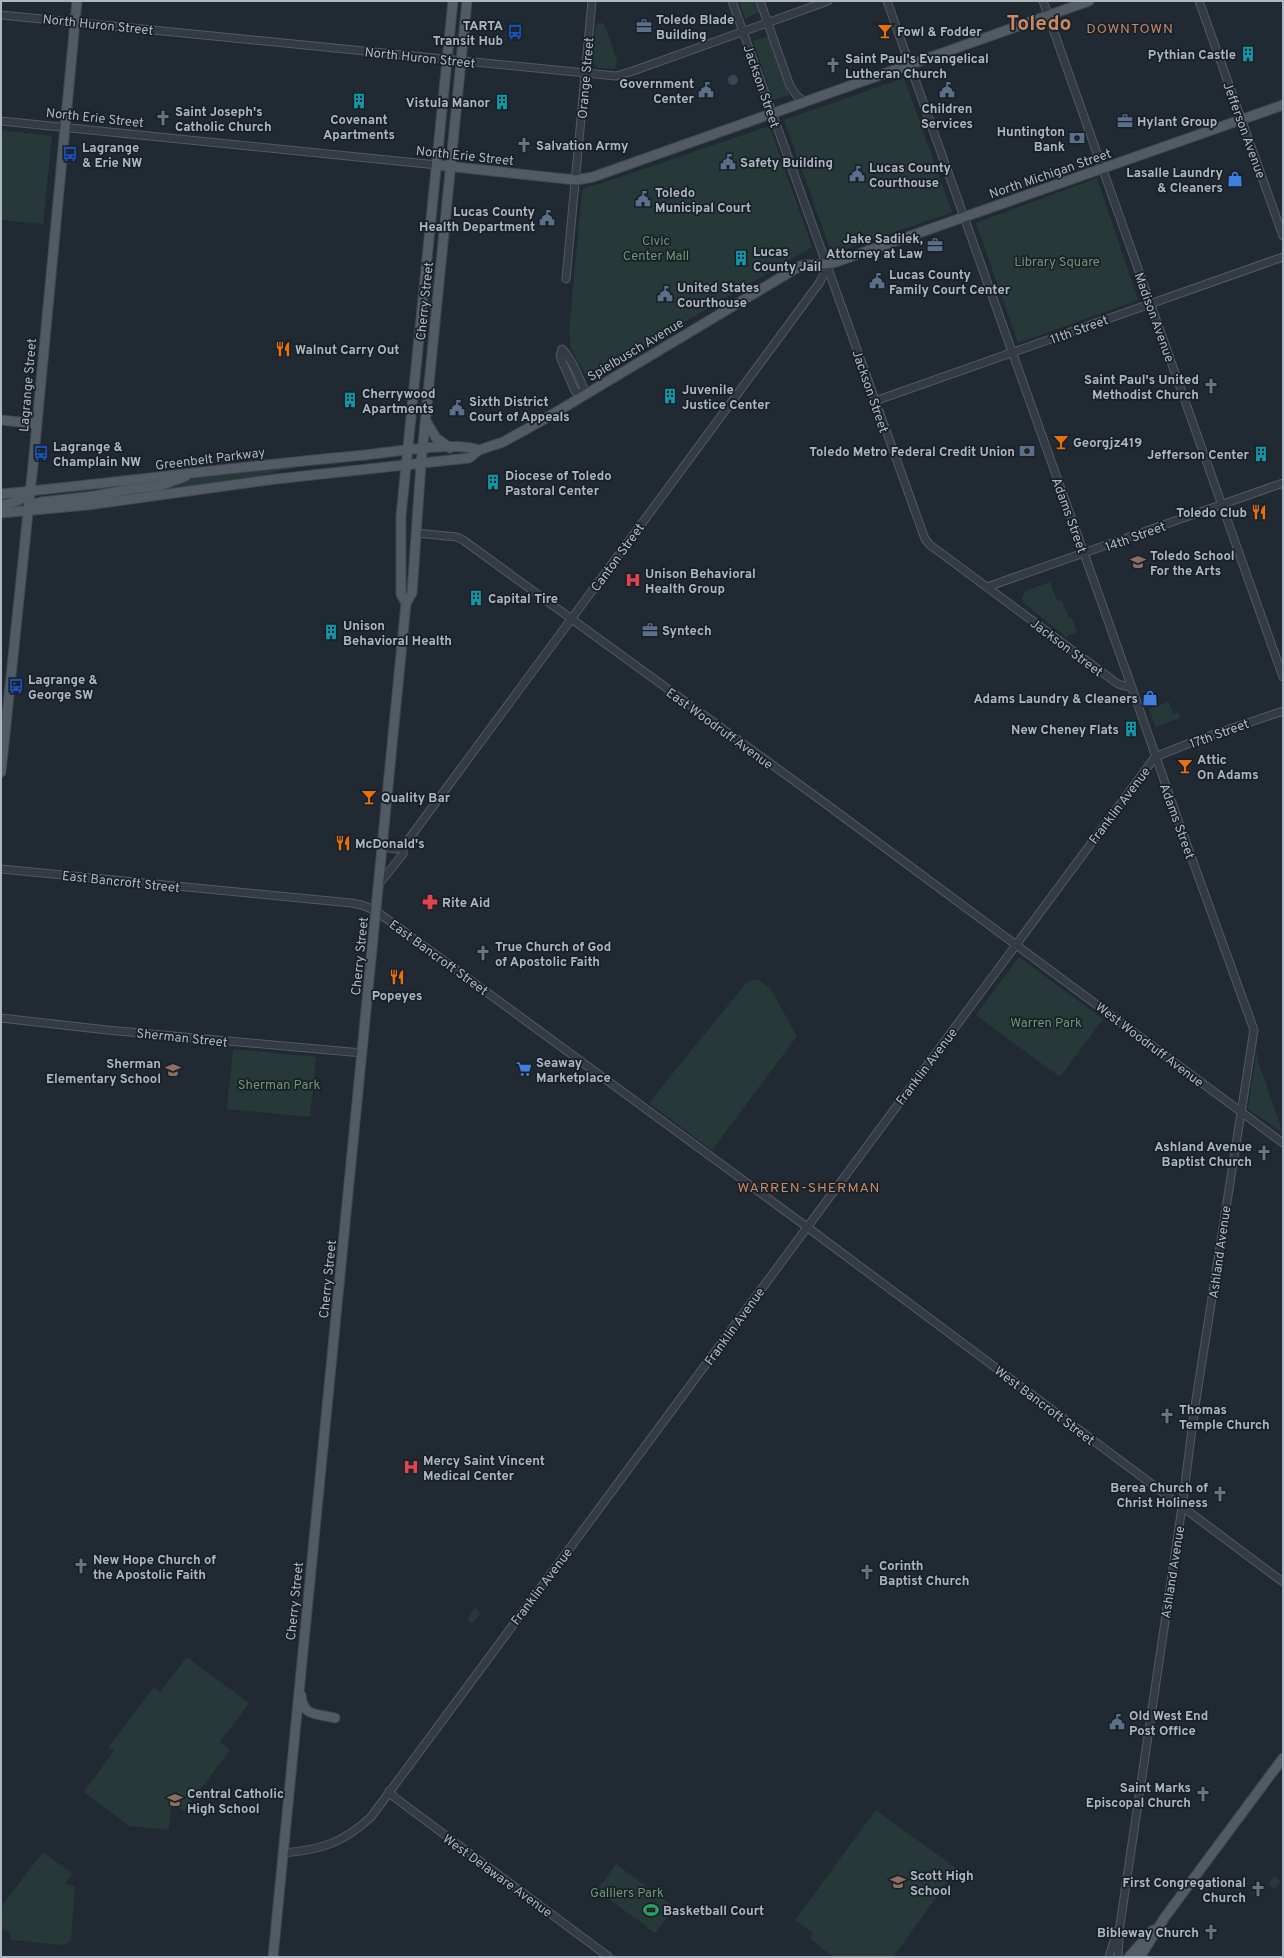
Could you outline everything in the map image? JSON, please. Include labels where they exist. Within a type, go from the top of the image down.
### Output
[{"type":"main road","name":"Lagrange Street","points":[[1,772],[30,491],[77,1]]},
{"type":"main road","name":"Cherry Street","points":[[406,603],[401,594],[401,516],[453,1]]},
{"type":"main road","name":"Cherry Street","points":[[273,1957],[282,1853],[406,603],[412,594],[421,464],[467,1]]},
{"type":"main road","name":"North Erie Street","points":[[437,165],[576,180],[605,173],[772,115],[909,64],[1089,1]]},
{"type":"main road","name":"North Michigan Street","points":[[826,265],[1283,105]]},
{"type":"main road","name":"Spielbusch Avenue","points":[[421,464],[469,458],[479,450],[512,438],[789,271],[812,263],[826,265]]},
{"type":"main road","points":[[1,420],[36,424]]},
{"type":"main road","points":[[426,421],[436,438],[450,448]]},
{"type":"main road","name":"Spielbusch Avenue","points":[[423,449],[465,446],[479,450]]},
{"type":"main road","name":"Greenbelt Parkway","points":[[1,494],[423,449]]},
{"type":"main road","points":[[1,513],[158,496],[276,479],[421,464]]},
{"type":"main road","points":[[28,510],[34,504],[41,502],[159,486],[196,472]]},
{"type":"main road","points":[[1,505],[16,503],[30,491]]},
{"type":"main road","points":[[300,1679],[302,1704],[305,1709],[314,1715],[321,1714],[335,1718]]},
{"type":"main road","points":[[1128,1957],[1164,1917],[1283,1758]]},
{"type":"main road","points":[[1140,1957],[1164,1917]]},
{"type":"street","name":"Orange Street","points":[[566,279],[592,1]]},
{"type":"street","name":"Jackson Street","points":[[732,1],[925,539],[1118,684],[1132,688]]},
{"type":"street","name":"Jackson Street","points":[[760,1],[790,86],[805,102]]},
{"type":"street","name":"North Huron Street","points":[[1,15],[619,76],[828,1]]},
{"type":"street","name":"Adams Street","points":[[887,1],[1132,688],[1155,757],[1254,1030]]},
{"type":"street","name":"Madison Avenue","points":[[1043,1],[1283,677]]},
{"type":"street","name":"Jefferson Avenue","points":[[1199,1],[1283,236]]},
{"type":"street","name":"North Erie Street","points":[[1,121],[437,165]]},
{"type":"street","name":"11th Street","points":[[875,401],[1283,257]]},
{"type":"street","name":"Canton Street","points":[[379,884],[403,854],[403,847],[572,620],[822,279],[826,265]]},
{"type":"street","points":[[562,349],[567,354],[584,386],[585,394],[575,391],[561,359],[560,355],[562,349]]},
{"type":"street","name":"14th Street","points":[[987,587],[1283,483]]},
{"type":"street","name":"East Woodruff Avenue","points":[[416,533],[458,537],[463,540],[822,801],[1016,945]]},
{"type":"street","name":"17th Street","points":[[1155,757],[1200,739],[1283,711]]},
{"type":"street","name":"Franklin Avenue","points":[[282,1853],[317,1848],[343,1839],[358,1829],[371,1817],[1155,757]]},
{"type":"street","points":[[383,847],[396,849],[403,847]]},
{"type":"street","name":"East Bancroft Street","points":[[1,869],[351,903],[362,905],[376,911],[807,1227]]},
{"type":"street","name":"West Woodruff Avenue","points":[[1016,945],[1283,1143]]},
{"type":"street","name":"Sherman Street","points":[[1,1018],[107,1030],[362,1053]]},
{"type":"street","name":"Ashland Avenue","points":[[1118,1957],[1120,1925],[1182,1507],[1195,1406],[1211,1309],[1240,1110],[1254,1030]]},
{"type":"street","name":"West Bancroft Street","points":[[807,1227],[1283,1582]]},
{"type":"street","name":"West Delaware Avenue","points":[[389,1792],[609,1957]]},
{"type":"street","name":"Ashland Avenue","points":[[1109,1957],[1120,1925]]},
{"type":"green space","points":[[739,1],[756,1],[760,12],[745,18]]},
{"type":"green space","points":[[598,23],[602,23],[605,26],[617,60],[615,69],[598,68],[593,63],[595,28]]},
{"type":"green space","points":[[768,36],[789,95],[773,100],[753,41]]},
{"type":"green space","points":[[904,78],[952,212],[832,254],[784,120]]},
{"type":"green space","name":"Civic Center Mall","points":[[766,127],[770,128],[812,247],[588,379],[571,348],[569,332],[582,192],[584,188],[600,184]]},
{"type":"green space","points":[[1,130],[52,136],[43,224],[1,220]]},
{"type":"green space","name":"Library Square","points":[[1097,178],[1138,300],[1018,343],[976,223]]},
{"type":"green space","points":[[433,274],[434,275],[428,327],[427,326]]},
{"type":"green space","points":[[325,462],[274,472],[258,477],[97,500],[196,478]]},
{"type":"green space","points":[[1050,582],[1057,601],[1062,600],[1069,618],[1071,617],[1077,632],[1066,637],[1023,602],[1022,596],[1028,590]]},
{"type":"green space","points":[[1169,702],[1173,714],[1178,712],[1180,718],[1155,727],[1149,709]]},
{"type":"green space","name":"Warren Park","points":[[1019,957],[1103,1019],[1060,1077],[976,1015]]},
{"type":"green space","points":[[758,979],[771,990],[797,1036],[712,1150],[649,1103],[746,983]]},
{"type":"green space","name":"Sherman Park","points":[[233,1049],[316,1057],[310,1117],[227,1109]]},
{"type":"green space","points":[[1257,1050],[1258,1061],[1283,1133],[1248,1109]]},
{"type":"green space","points":[[475,1608],[481,1613],[473,1623],[467,1619]]},
{"type":"green space","points":[[187,1657],[249,1703],[220,1742],[230,1750],[184,1811],[174,1803],[171,1807],[169,1830],[129,1826],[84,1792],[114,1751],[109,1747],[154,1687],[160,1692]]},
{"type":"green space","points":[[876,1810],[957,1869],[893,1957],[834,1957],[810,1939],[813,1933],[795,1920]]},
{"type":"green space","points":[[43,1852],[72,1874],[65,1884],[75,1886],[71,1940],[65,1945],[11,1940],[11,1934],[1,1927],[1,1907]]},
{"type":"green space","name":"Galliers Park","points":[[616,1864],[675,1908],[655,1933],[597,1890]]},
{"type":"green space","points":[[1275,1876],[1281,1881],[1275,1889],[1268,1884]]},
{"type":"water","points":[[731,75],[735,75],[738,80],[735,85],[731,85],[728,82],[728,78]]},
{"type":"place","name":"Toledo Blade Building","points":[[644,26]]},
{"type":"place","name":"Fowl & Fodder","points":[[885,31]]},
{"type":"place","name":"TARTA Transit Hub","points":[[515,32]]},
{"type":"place","name":"Pythian Castle","points":[[1248,54]]},
{"type":"place","name":"Saint Paul's Evangelical Lutheran Church","points":[[833,65]]},
{"type":"place","name":"Government Center","points":[[706,90]]},
{"type":"place","name":"Children Services","points":[[947,90]]},
{"type":"place","name":"Covenant Apartments","points":[[359,101]]},
{"type":"place","name":"Vistula Manor","points":[[502,102]]},
{"type":"place","name":"Saint Joseph's Catholic Church","points":[[163,118]]},
{"type":"place","name":"Hylant Group","points":[[1125,121]]},
{"type":"place","name":"Huntington Bank","points":[[1077,138]]},
{"type":"place","name":"Salvation Army","points":[[524,145]]},
{"type":"place","name":"Lagrange & Erie NW","points":[[70,154]]},
{"type":"place","name":"Safety Building","points":[[728,162]]},
{"type":"place","name":"Lucas County Courthouse","points":[[857,174]]},
{"type":"place","name":"Lasalle Laundry & Cleaners","points":[[1235,179]]},
{"type":"place","name":"Toledo Municipal Court","points":[[643,199]]},
{"type":"place","name":"Lucas County Health Department","points":[[547,218]]},
{"type":"place","name":"Jake Sadilek, Attorney at Law","points":[[935,245]]},
{"type":"place","name":"Lucas County Jail","points":[[741,258]]},
{"type":"place","name":"Lucas County Family Court Center","points":[[877,281]]},
{"type":"place","name":"United States Courthouse","points":[[665,294]]},
{"type":"place","name":"Walnut Carry Out","points":[[283,349]]},
{"type":"place","name":"Saint Paul's United Methodist Church","points":[[1211,386]]},
{"type":"place","name":"Juvenile Justice Center","points":[[670,396]]},
{"type":"place","name":"Cherrywood Apartments","points":[[350,400]]},
{"type":"place","name":"Sixth District Court of Appeals","points":[[457,408]]},
{"type":"place","name":"Georgjz419","points":[[1061,442]]},
{"type":"place","name":"Toledo Metro Federal Credit Union","points":[[1027,451]]},
{"type":"place","name":"Lagrange & Champlain NW","points":[[41,453]]},
{"type":"place","name":"Jefferson Center","points":[[1261,454]]},
{"type":"place","name":"Diocese of Toledo Pastoral Center","points":[[493,482]]},
{"type":"place","name":"Toledo Club","points":[[1259,512]]},
{"type":"place","name":"Toledo School For the Arts","points":[[1138,562]]},
{"type":"place","name":"Unison Behavioral Health Group","points":[[633,580]]},
{"type":"place","name":"Capital Tire","points":[[476,598]]},
{"type":"place","name":"Syntech","points":[[650,630]]},
{"type":"place","name":"Unison Behavioral Health","points":[[331,632]]},
{"type":"place","name":"Lagrange & George SW","points":[[16,686]]},
{"type":"place","name":"Adams Laundry & Cleaners","points":[[1150,698]]},
{"type":"place","name":"New Cheney Flats","points":[[1131,729]]},
{"type":"place","name":"Attic On Adams","points":[[1185,766]]},
{"type":"place","name":"Quality Bar","points":[[369,797]]},
{"type":"place","name":"McDonald's","points":[[343,843]]},
{"type":"place","name":"Rite Aid","points":[[430,902]]},
{"type":"place","name":"True Church of God of Apostolic Faith","points":[[483,953]]},
{"type":"place","name":"Popeyes","points":[[397,977]]},
{"type":"place","name":"Seaway Marketplace","points":[[524,1069]]},
{"type":"place","name":"Sherman Elementary School","points":[[173,1070]]},
{"type":"place","name":"Ashland Avenue Baptist Church","points":[[1264,1153]]},
{"type":"place","name":"Thomas Temple Church","points":[[1167,1416]]},
{"type":"place","name":"Mercy Saint Vincent Medical Center","points":[[411,1467]]},
{"type":"place","name":"Berea Church of Christ Holiness","points":[[1220,1494]]},
{"type":"place","name":"New Hope Church of the Apostolic Faith","points":[[81,1566]]},
{"type":"place","name":"Corinth Baptist Church","points":[[867,1572]]},
{"type":"place","name":"Old West End Post Office","points":[[1117,1722]]},
{"type":"place","name":"Saint Marks Episcopal Church","points":[[1203,1794]]},
{"type":"place","name":"Central Catholic High School","points":[[175,1800]]},
{"type":"place","name":"Scott High School","points":[[898,1882]]},
{"type":"place","name":"First Congregational Church","points":[[1258,1889]]},
{"type":"place","name":"Basketball Court","points":[[651,1910]]},
{"type":"place","name":"Bibleway Church","points":[[1211,1932]]},
{"type":"district","name":"Toledo","points":[[1039,23]]},
{"type":"district","name":"DOWNTOWN","points":[[1130,28]]},
{"type":"district","name":"WARREN-SHERMAN","points":[[809,1187]]}]
